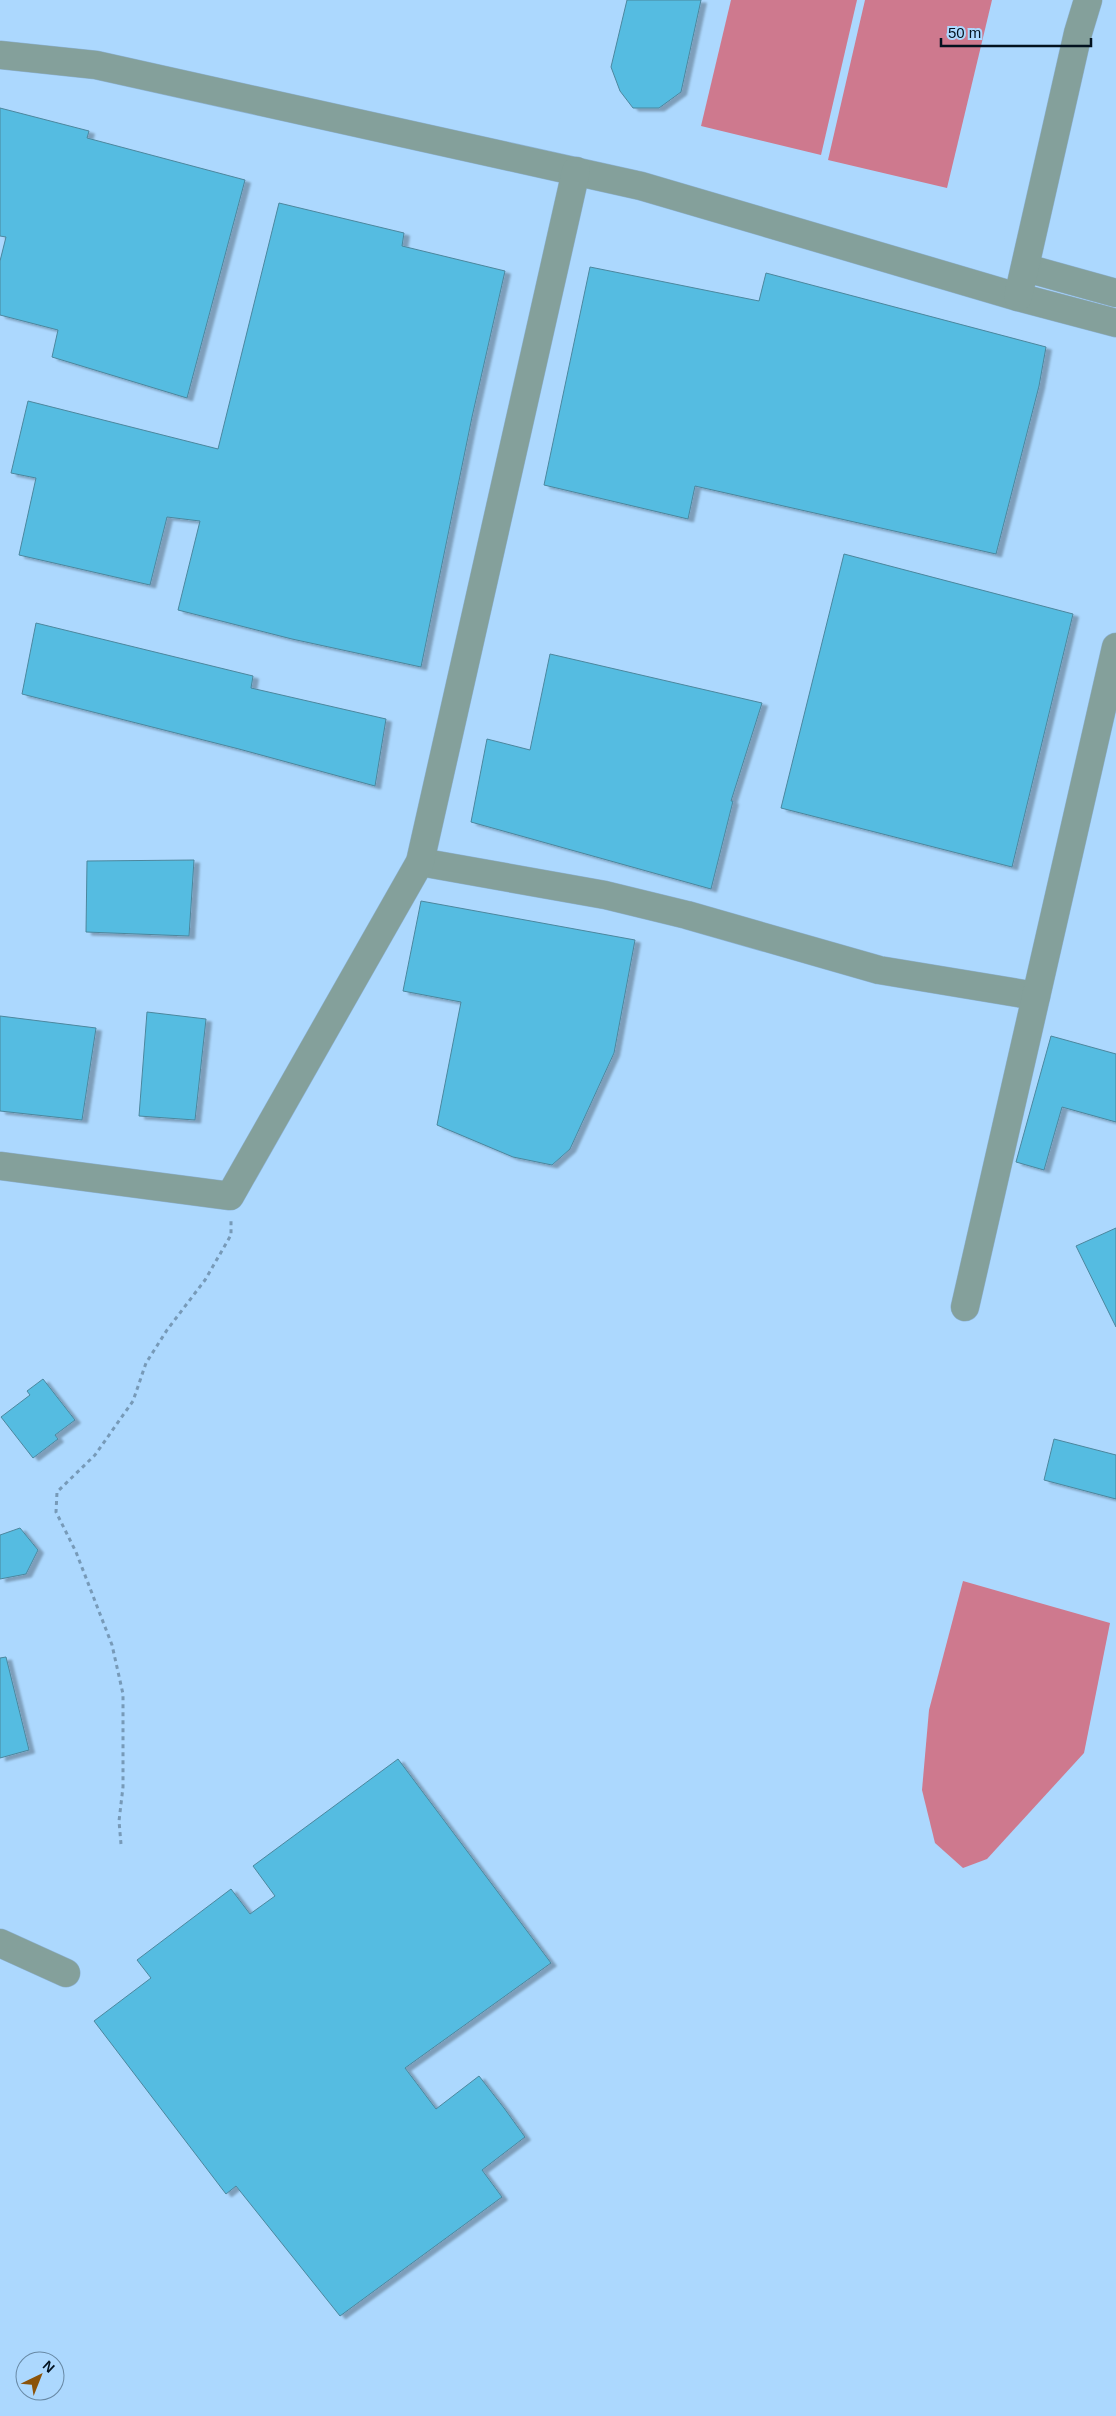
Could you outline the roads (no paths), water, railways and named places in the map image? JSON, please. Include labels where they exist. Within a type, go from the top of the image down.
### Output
[{"type":"lane","points":[[1018,297],[1078,32],[1088,0]]},
{"type":"lane","points":[[0,55],[96,65],[642,186],[1018,297],[1116,323]]},
{"type":"lane","points":[[0,1166],[230,1196],[420,862],[576,171]]},
{"type":"lane","points":[[1026,268],[1116,293]]},
{"type":"lane","points":[[965,1307],[1116,647]]},
{"type":"lane","points":[[420,862],[606,895],[686,915],[879,970],[1036,996]]},
{"type":"lane","points":[[0,1943],[66,1973]]}]
